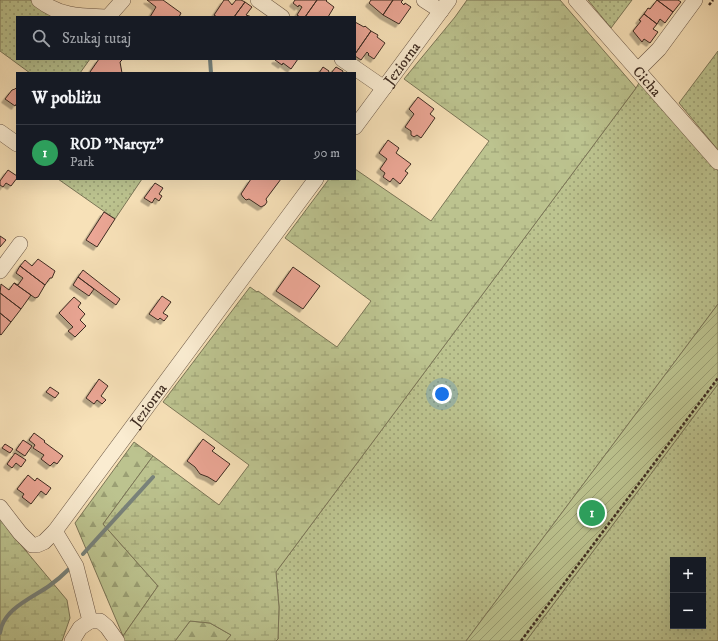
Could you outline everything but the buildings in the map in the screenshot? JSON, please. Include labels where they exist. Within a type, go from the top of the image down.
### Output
[{"type":"street","points":[[39,0],[50,8],[77,16]]},
{"type":"street","points":[[109,16],[123,0]]},
{"type":"street","points":[[258,0],[281,16]]},
{"type":"street","points":[[424,0],[445,6]]},
{"type":"street","name":"Cicha","points":[[576,0],[718,162]]},
{"type":"street","points":[[638,70],[659,48],[695,0]]},
{"type":"street","name":"Jeziorna","points":[[356,126],[445,6]]},
{"type":"street","points":[[343,60],[384,88]]},
{"type":"street","points":[[0,132],[16,143]]},
{"type":"street","name":"Jeziorna","points":[[0,507],[20,533],[32,545],[37,545],[44,542],[55,531],[315,180]]},
{"type":"street","points":[[0,271],[20,244]]},
{"type":"street","points":[[55,531],[76,566],[90,621]]},
{"type":"street","points":[[72,641],[80,628],[90,621],[100,621],[107,627],[117,641]]},
{"type":"path","points":[[521,641],[718,378]]},
{"type":"green space","points":[[0,0],[30,0],[53,16],[16,16],[16,60],[89,60],[81,72],[29,72],[0,51]]},
{"type":"green space","points":[[467,0],[560,0],[636,88],[276,572],[279,607],[278,639],[276,641],[226,641],[231,635],[210,623],[190,621],[175,641],[124,641],[123,636],[158,586],[103,524],[153,456],[219,505],[249,465],[163,402],[250,287],[257,292],[258,291],[337,347],[371,301],[285,238],[328,180],[356,180],[356,170],[431,221],[489,141],[404,79],[455,17]]},
{"type":"green space","points":[[588,0],[632,0],[611,28]]},
{"type":"green space","points":[[718,51],[718,150],[679,103]]},
{"type":"green space","points":[[640,81],[718,171],[718,304],[466,641],[276,641],[278,639],[279,607],[276,572]]},
{"type":"green space","points":[[59,180],[141,180],[115,219]]},
{"type":"green space","points":[[718,304],[718,384],[526,641],[466,641]]},
{"type":"green space","points":[[718,384],[718,641],[526,641]]},
{"type":"green space","points":[[134,442],[153,456],[103,524],[158,586],[123,636],[75,523]]},
{"type":"green space","points":[[0,516],[21,545],[67,600],[70,618],[62,641],[0,641]]},
{"type":"green space","points":[[190,621],[210,623],[231,635],[226,641],[175,641]]},
{"type":"waterway","points":[[210,60],[211,72]]},
{"type":"waterway","points":[[83,554],[153,477]]},
{"type":"waterway","points":[[0,633],[2,625],[12,611],[52,584],[69,569]]},
{"type":"place","name":"ROD \"Narcyz\"","points":[[592,513]]}]
